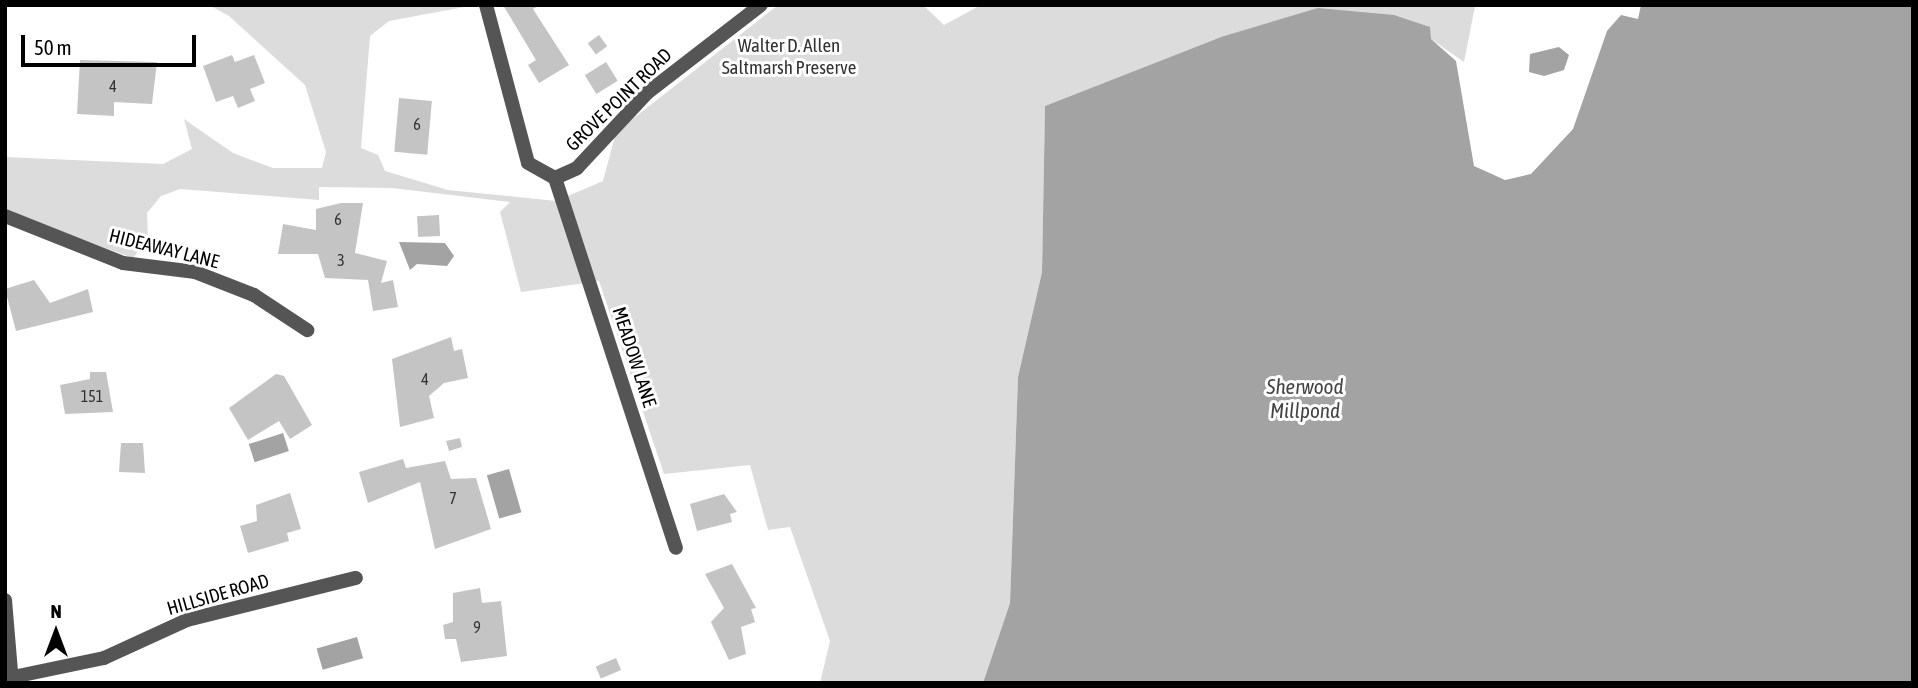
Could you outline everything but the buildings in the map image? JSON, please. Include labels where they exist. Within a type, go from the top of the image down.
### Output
[{"type":"street","points":[[485,5],[528,163],[555,178]]},
{"type":"street","name":"GROVE POINT ROAD","points":[[555,178],[577,168],[648,93],[761,5]]},
{"type":"street","name":"MEADOW LANE","points":[[555,178],[676,548]]},
{"type":"street","name":"HIDEAWAY LANE","points":[[5,216],[123,262],[195,272],[254,295],[307,330]]},
{"type":"street","name":"HILLSIDE ROAD","points":[[12,680],[103,658],[187,620],[356,578]]},
{"type":"street","points":[[5,600],[12,680]]},
{"type":"green space","name":"Walter D. Allen Saltmarsh Preserve","points":[[209,5],[475,5],[389,21],[370,36],[361,148],[378,155],[385,171],[448,190],[556,201],[603,181],[616,132],[778,5],[923,5],[944,25],[981,5],[1475,6],[1464,62],[1431,39],[1221,37],[1045,106],[1042,272],[1018,377],[1010,603],[983,683],[820,683],[830,641],[790,527],[768,530],[750,465],[664,474],[599,281],[521,292],[500,212],[510,202],[392,188],[319,187],[319,200],[180,189],[161,196],[147,213],[148,239],[133,258],[5,212],[5,157],[163,164],[192,149],[184,119],[233,153],[273,168],[322,168],[326,152],[305,85],[229,16]]},
{"type":"water","name":"Sherwood Millpond","points":[[1641,5],[1913,5],[1913,683],[983,683],[1010,603],[1018,377],[1042,272],[1045,106],[1221,37],[1318,8],[1394,15],[1430,27],[1431,39],[1456,61],[1474,166],[1505,180],[1531,174],[1573,129],[1607,31],[1621,15],[1638,19]]},
{"type":"water","points":[[1559,47],[1569,55],[1564,70],[1544,76],[1529,72],[1530,54]]},
{"type":"water","points":[[399,242],[445,243],[454,256],[447,266],[417,264],[410,270]]},
{"type":"water","points":[[283,433],[289,451],[255,462],[249,444]]},
{"type":"water","points":[[509,469],[521,512],[499,519],[487,475]]},
{"type":"water","points":[[357,637],[363,658],[323,670],[317,649]]}]
